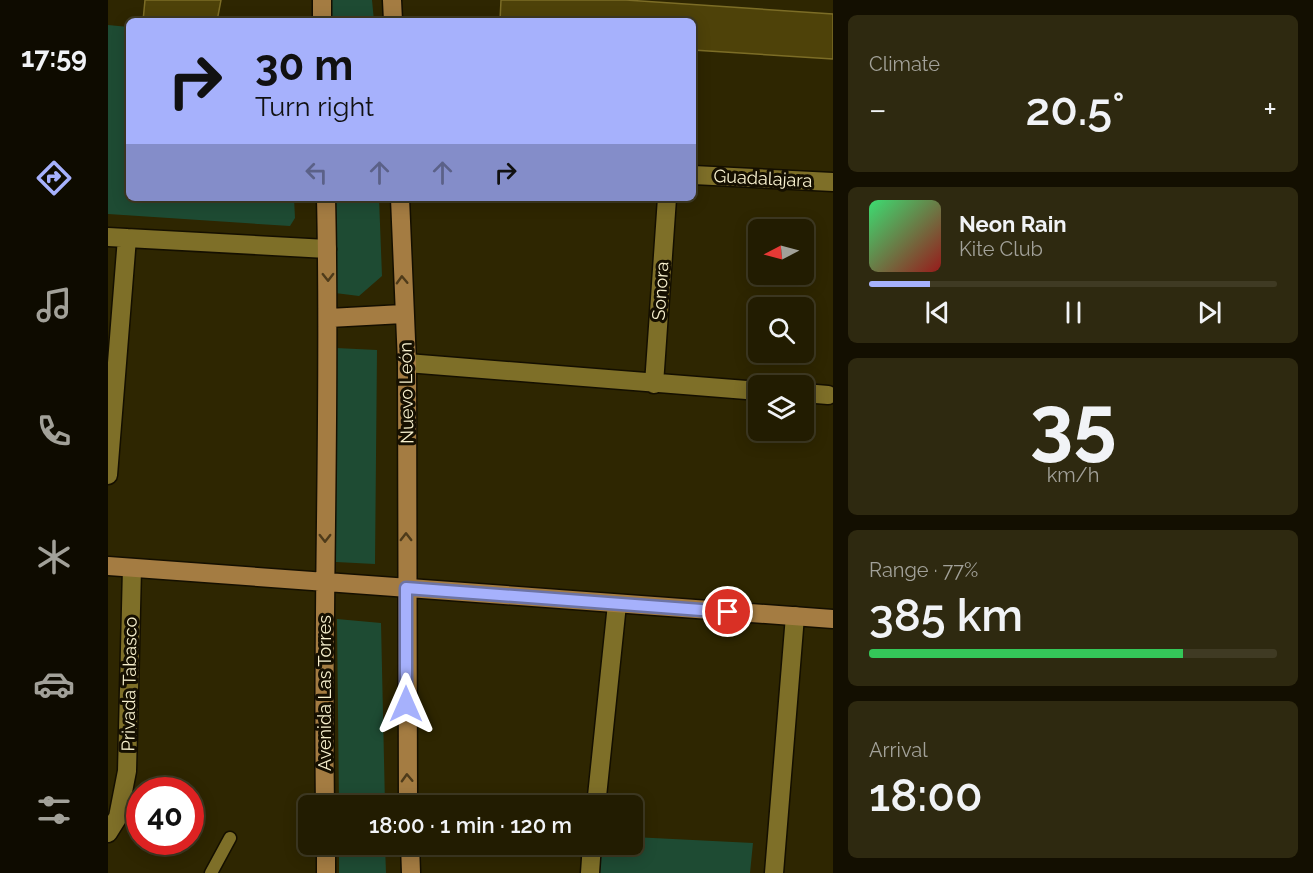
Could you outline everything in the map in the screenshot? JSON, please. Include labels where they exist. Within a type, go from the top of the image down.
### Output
[{"type":"street","points":[[322,0],[322,18]]},
{"type":"street","points":[[392,0],[393,18]]},
{"type":"street","name":"Guadalajara","points":[[696,175],[833,182]]},
{"type":"street","points":[[325,581],[328,318],[326,201]]},
{"type":"street","name":"Nuevo León","points":[[400,201],[403,314],[407,363],[406,588]]},
{"type":"street","name":"Sonora","points":[[654,384],[667,201]]},
{"type":"street","points":[[108,237],[327,249]]},
{"type":"street","points":[[108,475],[127,238]]},
{"type":"street","points":[[328,318],[403,314]]},
{"type":"street","points":[[407,363],[654,384],[748,389]]},
{"type":"street","points":[[814,394],[828,395]]},
{"type":"street","points":[[108,566],[833,619]]},
{"type":"street","name":"Privada Tabasco","points":[[108,833],[118,817],[127,771],[132,568]]},
{"type":"street","name":"Avenida Las Torres","points":[[325,581],[323,656],[325,795]]},
{"type":"street","points":[[406,588],[408,795]]},
{"type":"street","points":[[597,795],[616,604]]},
{"type":"street","points":[[774,873],[795,616]]},
{"type":"street","points":[[326,855],[326,873]]},
{"type":"street","points":[[410,855],[411,873]]},
{"type":"street","points":[[590,873],[591,855]]},
{"type":"lane","points":[[211,873],[230,838]]},
{"type":"green space","points":[[327,0],[372,0],[374,18],[327,18]]},
{"type":"green space","points":[[108,25],[126,27],[126,201],[294,201],[295,218],[290,226],[108,214]]},
{"type":"green space","points":[[332,201],[379,201],[382,276],[359,296],[335,293]]},
{"type":"green space","points":[[336,348],[377,350],[375,564],[336,562]]},
{"type":"green space","points":[[337,619],[381,623],[385,795],[339,795]]},
{"type":"green space","points":[[643,838],[753,843],[750,873],[592,873],[594,855],[643,855]]},
{"type":"green space","points":[[339,855],[385,855],[386,873],[339,873]]},
{"type":"building","points":[[145,0],[221,0],[218,18],[143,18]]},
{"type":"building","points":[[501,0],[626,0],[833,14],[833,59],[696,50],[696,18],[500,18]]},
{"type":"route","points":[[406,704],[406,588],[728,612]]}]
